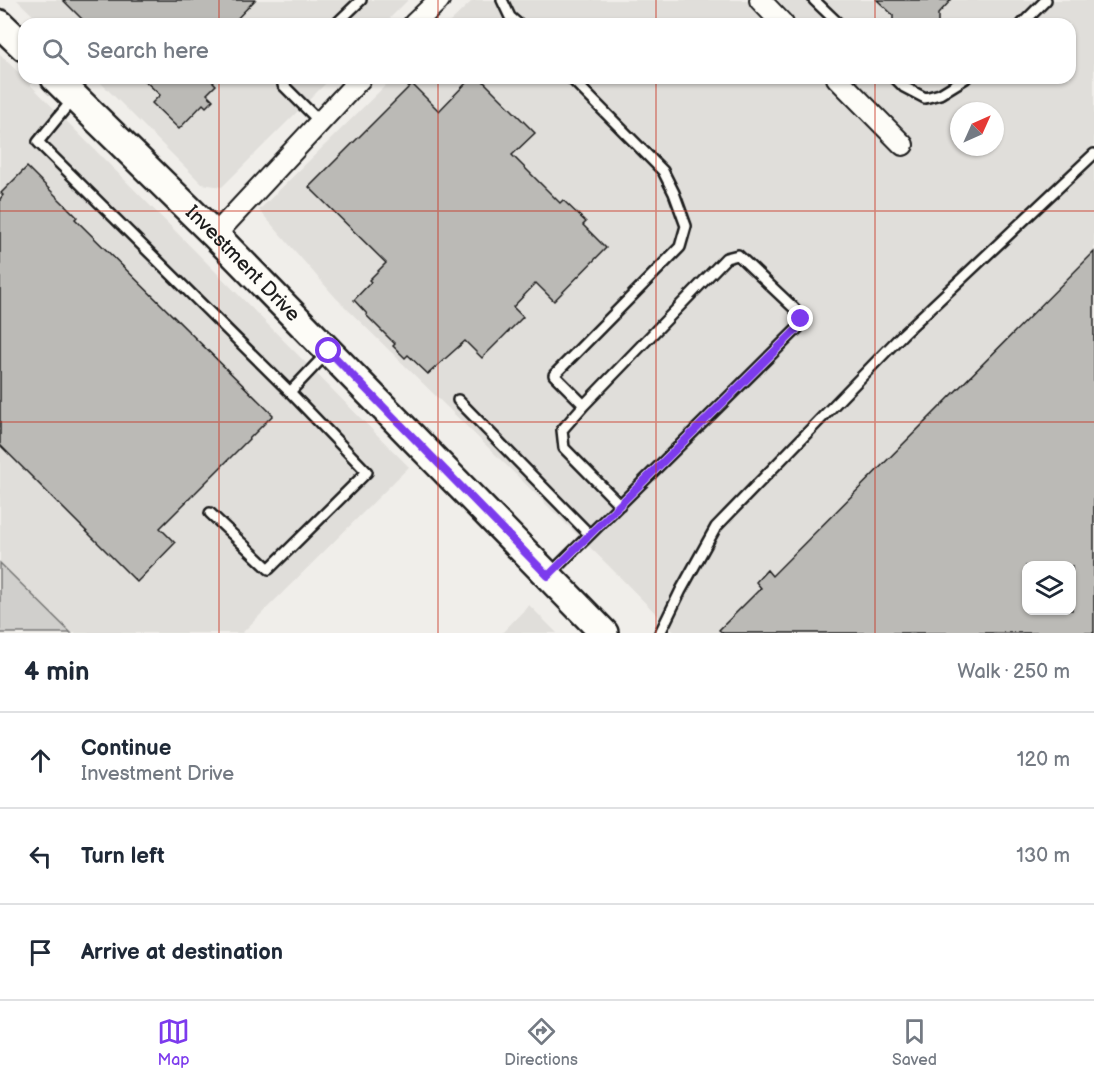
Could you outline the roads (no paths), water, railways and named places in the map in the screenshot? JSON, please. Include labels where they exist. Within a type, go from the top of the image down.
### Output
[{"type":"street","points":[[420,18],[439,0]]},
{"type":"street","points":[[760,0],[777,18]]},
{"type":"street","points":[[0,24],[18,41]]},
{"type":"street","name":"Investment Drive","points":[[61,84],[215,235],[604,633]]},
{"type":"street","points":[[215,235],[355,84]]},
{"type":"street","points":[[843,84],[903,145]]},
{"type":"lane","points":[[342,18],[361,0]]},
{"type":"lane","points":[[502,0],[511,18]]},
{"type":"lane","points":[[814,0],[833,18]]},
{"type":"lane","points":[[1028,18],[1046,0]]},
{"type":"lane","points":[[283,84],[320,122]]},
{"type":"lane","points":[[577,84],[663,171],[686,226],[680,247],[554,375],[584,405]]},
{"type":"lane","points":[[901,84],[925,98],[940,94],[956,84]]},
{"type":"lane","points":[[74,97],[38,142],[368,472],[269,569],[210,513]]},
{"type":"lane","points":[[660,633],[716,527],[903,334],[1094,154]]},
{"type":"lane","points":[[548,576],[589,534],[620,505],[798,328],[801,319],[794,308],[738,255],[726,258],[562,430],[564,448],[620,505]]},
{"type":"lane","points":[[290,392],[329,351]]},
{"type":"lane","points":[[458,400],[589,534]]}]
